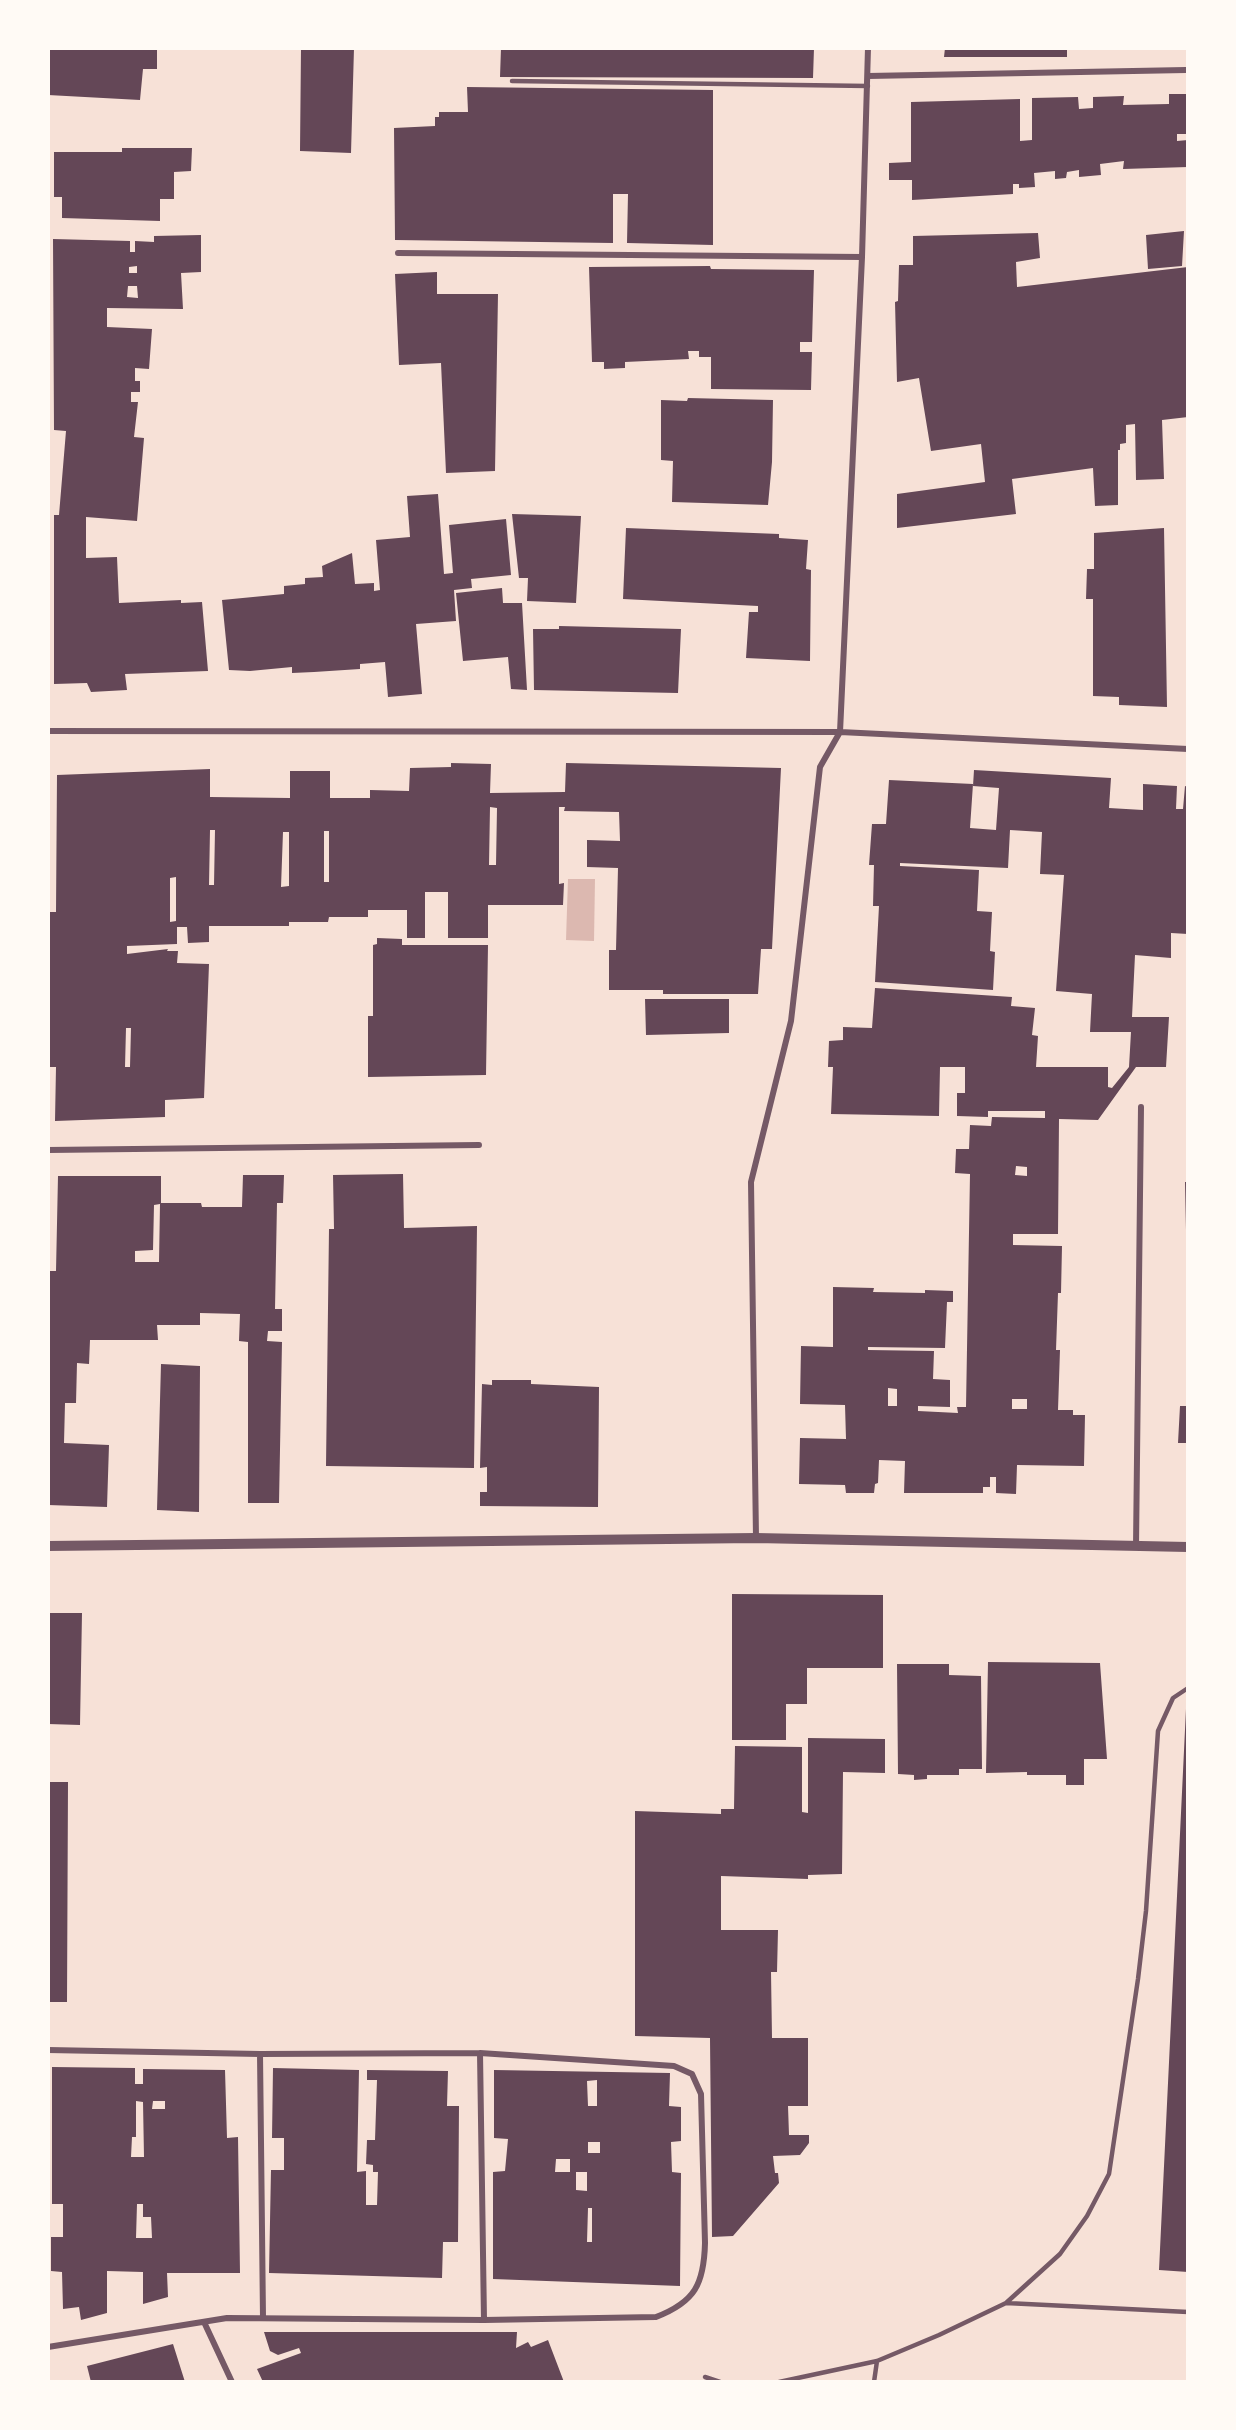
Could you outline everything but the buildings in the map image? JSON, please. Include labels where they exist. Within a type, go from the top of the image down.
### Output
[{"type":"street","points":[[756,1538],[752,1182],[791,1021],[820,766],[840,732],[862,256],[868,48]]},
{"type":"street","points":[[868,76],[1186,70]]},
{"type":"street","points":[[398,253],[862,256]]},
{"type":"street","points":[[48,731],[840,732],[1188,749]]},
{"type":"street","points":[[1136,1546],[1141,1107]]},
{"type":"street","points":[[48,1150],[479,1145]]},
{"type":"street","points":[[48,1546],[756,1538],[1188,1547]]},
{"type":"street","points":[[48,2050],[260,2054],[480,2054],[674,2066],[692,2074],[701,2094],[705,2268],[690,2298],[672,2311],[656,2316],[484,2320],[227,2318],[48,2347]]},
{"type":"street","points":[[260,2054],[263,2318]]},
{"type":"street","points":[[480,2054],[484,2320]]},
{"type":"street","points":[[204,2322],[232,2382]]},
{"type":"lane","points":[[512,81],[868,86]]},
{"type":"lane","points":[[779,2382],[877,2361],[1006,2303],[1060,2254],[1087,2216],[1108,2174],[1146,1911],[1158,1731],[1173,1698],[1188,1688]]},
{"type":"lane","points":[[1006,2303],[1188,2312]]},
{"type":"lane","points":[[874,2382],[877,2361]]},
{"type":"lane","points":[[705,2377],[720,2382]]},
{"type":"shaded area","points":[[568,879],[595,879],[594,941],[566,940]]}]
